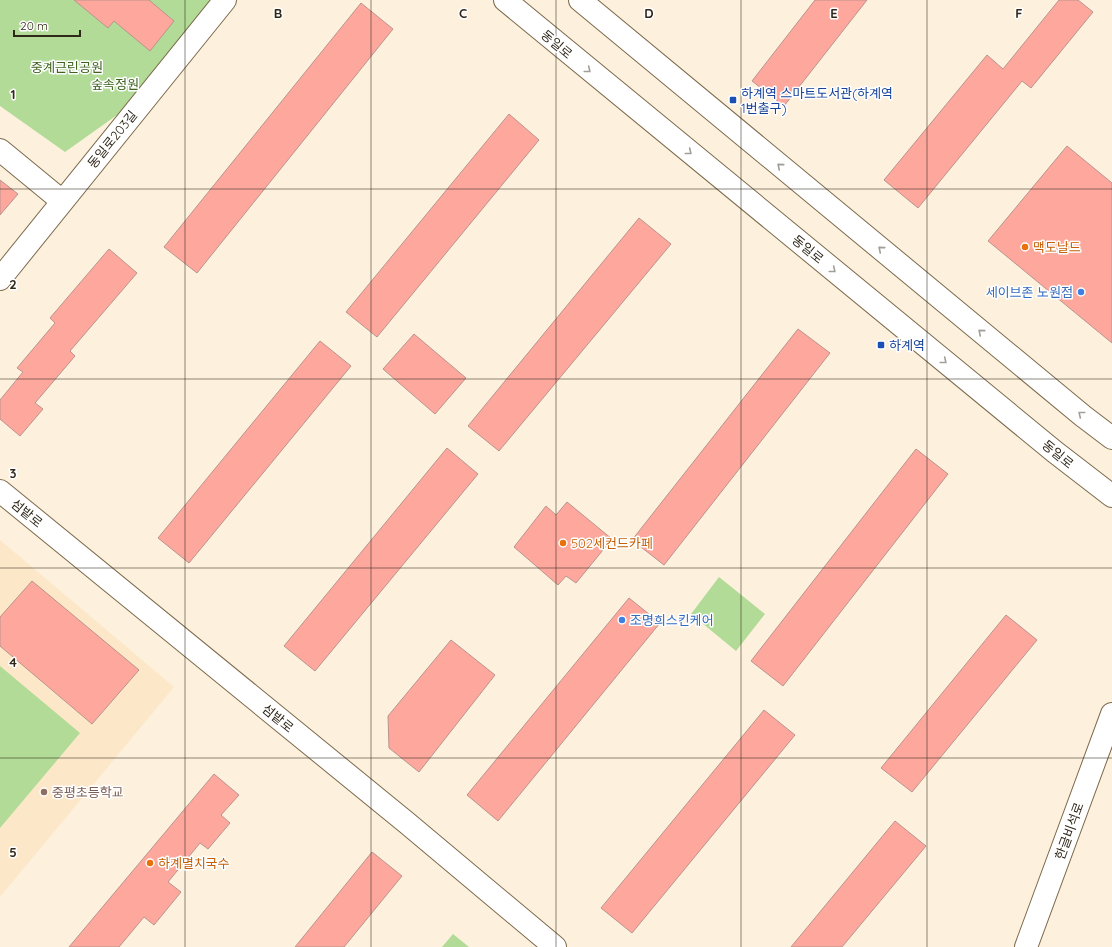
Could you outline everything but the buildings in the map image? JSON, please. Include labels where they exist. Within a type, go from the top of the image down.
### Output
[{"type":"main road","name":"동일로203길","points":[[0,279],[225,0]]},
{"type":"main road","name":"동일로","points":[[505,0],[1018,422],[1112,496]]},
{"type":"main road","points":[[580,0],[1077,411],[1111,437]]},
{"type":"main road","points":[[0,150],[62,201]]},
{"type":"main road","name":"섬밭로","points":[[0,491],[407,823],[555,947]]},
{"type":"main road","name":"한글비석로","points":[[1026,947],[1112,714]]},
{"type":"shaded area","name":"중평초등학교","points":[[0,540],[174,687],[0,897]]},
{"type":"green space","name":"중계근린공원","points":[[0,0],[212,0],[146,82],[117,115],[65,152],[0,106]]},
{"type":"green space","points":[[719,577],[765,614],[736,651],[691,614]]},
{"type":"green space","points":[[0,666],[80,733],[0,828]]},
{"type":"green space","points":[[453,934],[469,947],[442,947]]},
{"type":"place","name":"하계역 스마트도서관(하계역 1번출구)","points":[[733,100]]},
{"type":"place","name":"맥도날드","points":[[1025,247]]},
{"type":"place","name":"세이브존 노원점","points":[[1081,292]]},
{"type":"place","name":"하계역","points":[[881,345]]},
{"type":"place","name":"502세컨드카페","points":[[563,543]]},
{"type":"place","name":"조명희스킨케어","points":[[622,620]]},
{"type":"place","name":"중평초등학교","points":[[44,792]]},
{"type":"place","name":"하계멸치국수","points":[[150,863]]},
{"type":"park label","name":"숲속정원","points":[[115,84]]}]
